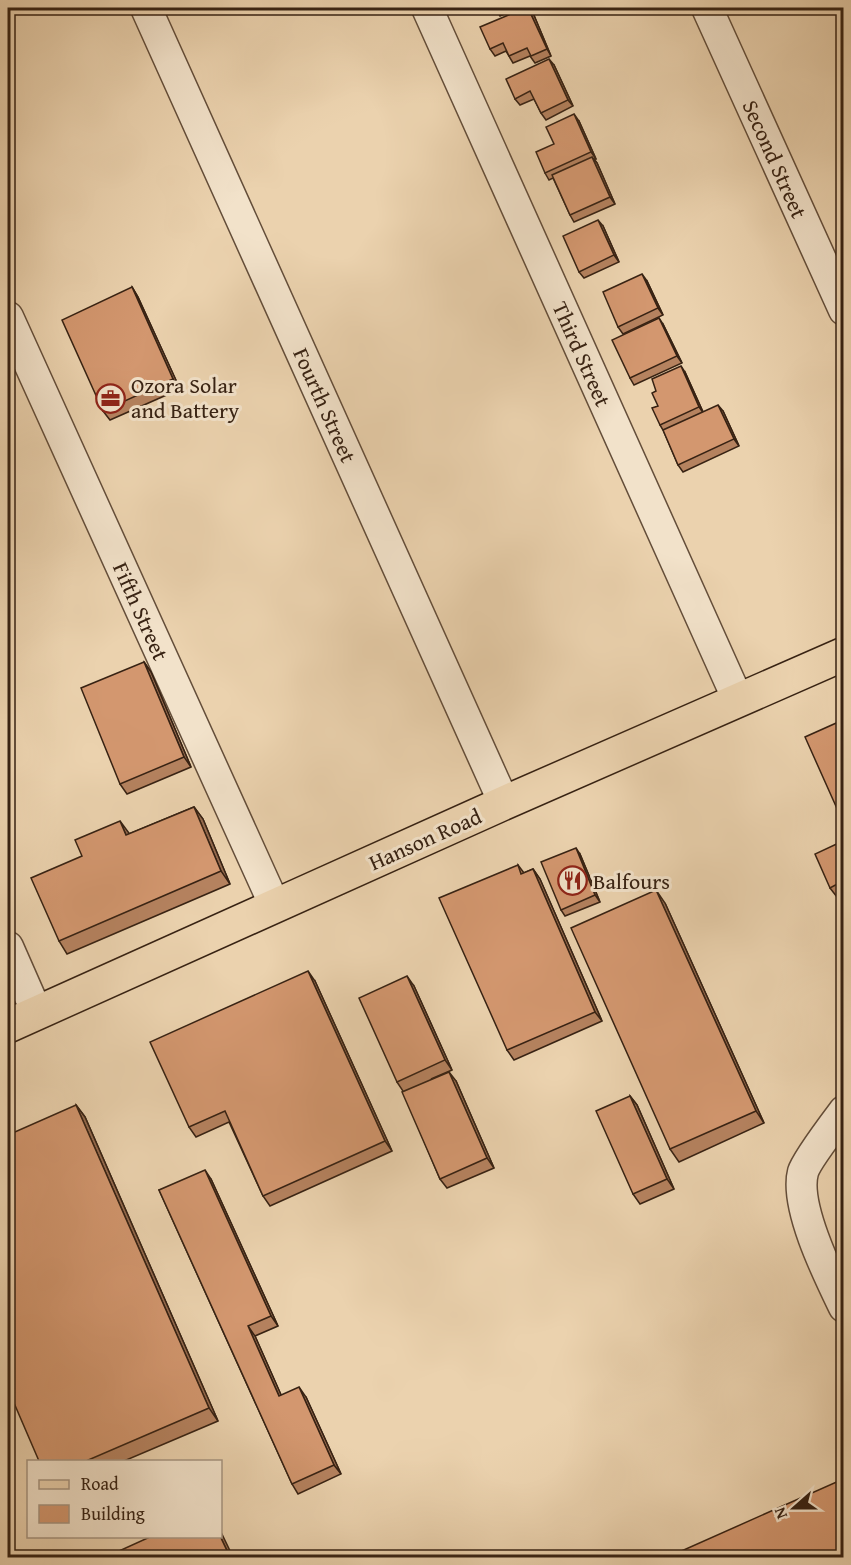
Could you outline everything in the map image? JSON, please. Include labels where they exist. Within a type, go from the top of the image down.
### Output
[{"type":"main road","name":"Hanson Road","points":[[8,1026],[504,803],[843,654]]},
{"type":"street","name":"Fourth Street","points":[[146,8],[504,803]]},
{"type":"street","name":"Third Street","points":[[427,8],[738,700]]},
{"type":"street","name":"Second Street","points":[[707,8],[843,310]]},
{"type":"street","name":"Fifth Street","points":[[8,317],[275,906]]},
{"type":"street","points":[[8,947],[37,1013]]},
{"type":"street","points":[[843,1111],[803,1171],[802,1195],[812,1233],[843,1307]]},
{"type":"building","points":[[528,8],[547,49],[531,56],[527,48],[509,56],[503,43],[490,49],[480,27]]},
{"type":"building","points":[[549,59],[568,100],[541,113],[530,91],[515,99],[506,79]]},
{"type":"building","points":[[574,114],[591,152],[545,173],[536,152],[554,144],[546,127]]},
{"type":"building","points":[[592,157],[610,197],[570,215],[552,175]]},
{"type":"building","points":[[598,220],[614,255],[579,272],[563,236]]},
{"type":"building","points":[[642,274],[658,308],[618,327],[603,292]]},
{"type":"building","points":[[132,287],[173,379],[103,411],[62,320]]},
{"type":"building","points":[[659,318],[677,356],[630,378],[612,340]]},
{"type":"building","points":[[681,366],[699,407],[660,425],[652,408],[658,406],[652,393],[656,391],[652,379]]},
{"type":"building","points":[[718,405],[734,439],[678,465],[663,430]]},
{"type":"building","points":[[144,662],[184,757],[120,784],[81,688]]},
{"type":"building","points":[[843,720],[843,822],[805,737]]},
{"type":"building","points":[[194,807],[221,871],[59,941],[31,878],[82,856],[75,840],[120,821],[126,835]]},
{"type":"building","points":[[843,841],[843,881],[830,888],[815,854]]},
{"type":"building","points":[[576,848],[595,895],[561,910],[541,862]]},
{"type":"building","points":[[518,865],[521,874],[533,869],[595,1012],[507,1050],[439,898]]},
{"type":"building","points":[[656,890],[756,1111],[670,1149],[571,928]]},
{"type":"building","points":[[308,971],[385,1141],[263,1196],[225,1111],[189,1127],[150,1042]]},
{"type":"building","points":[[407,976],[445,1060],[397,1082],[359,998]]},
{"type":"building","points":[[449,1072],[487,1158],[440,1179],[402,1092]]},
{"type":"building","points":[[630,1096],[667,1179],[633,1194],[596,1111]]},
{"type":"building","points":[[76,1105],[209,1408],[88,1460],[39,1460],[8,1389],[8,1135]]},
{"type":"building","points":[[205,1170],[271,1316],[248,1326],[279,1396],[299,1387],[334,1465],[292,1484],[159,1190]]},
{"type":"building","points":[[841,1480],[843,1486],[843,1557],[668,1557]]},
{"type":"building","points":[[148,1538],[221,1538],[230,1557],[109,1557]]},
{"type":"place","name":"Ozora Solar and Battery","points":[[110,398]]},
{"type":"place","name":"Balfours","points":[[572,881]]}]
